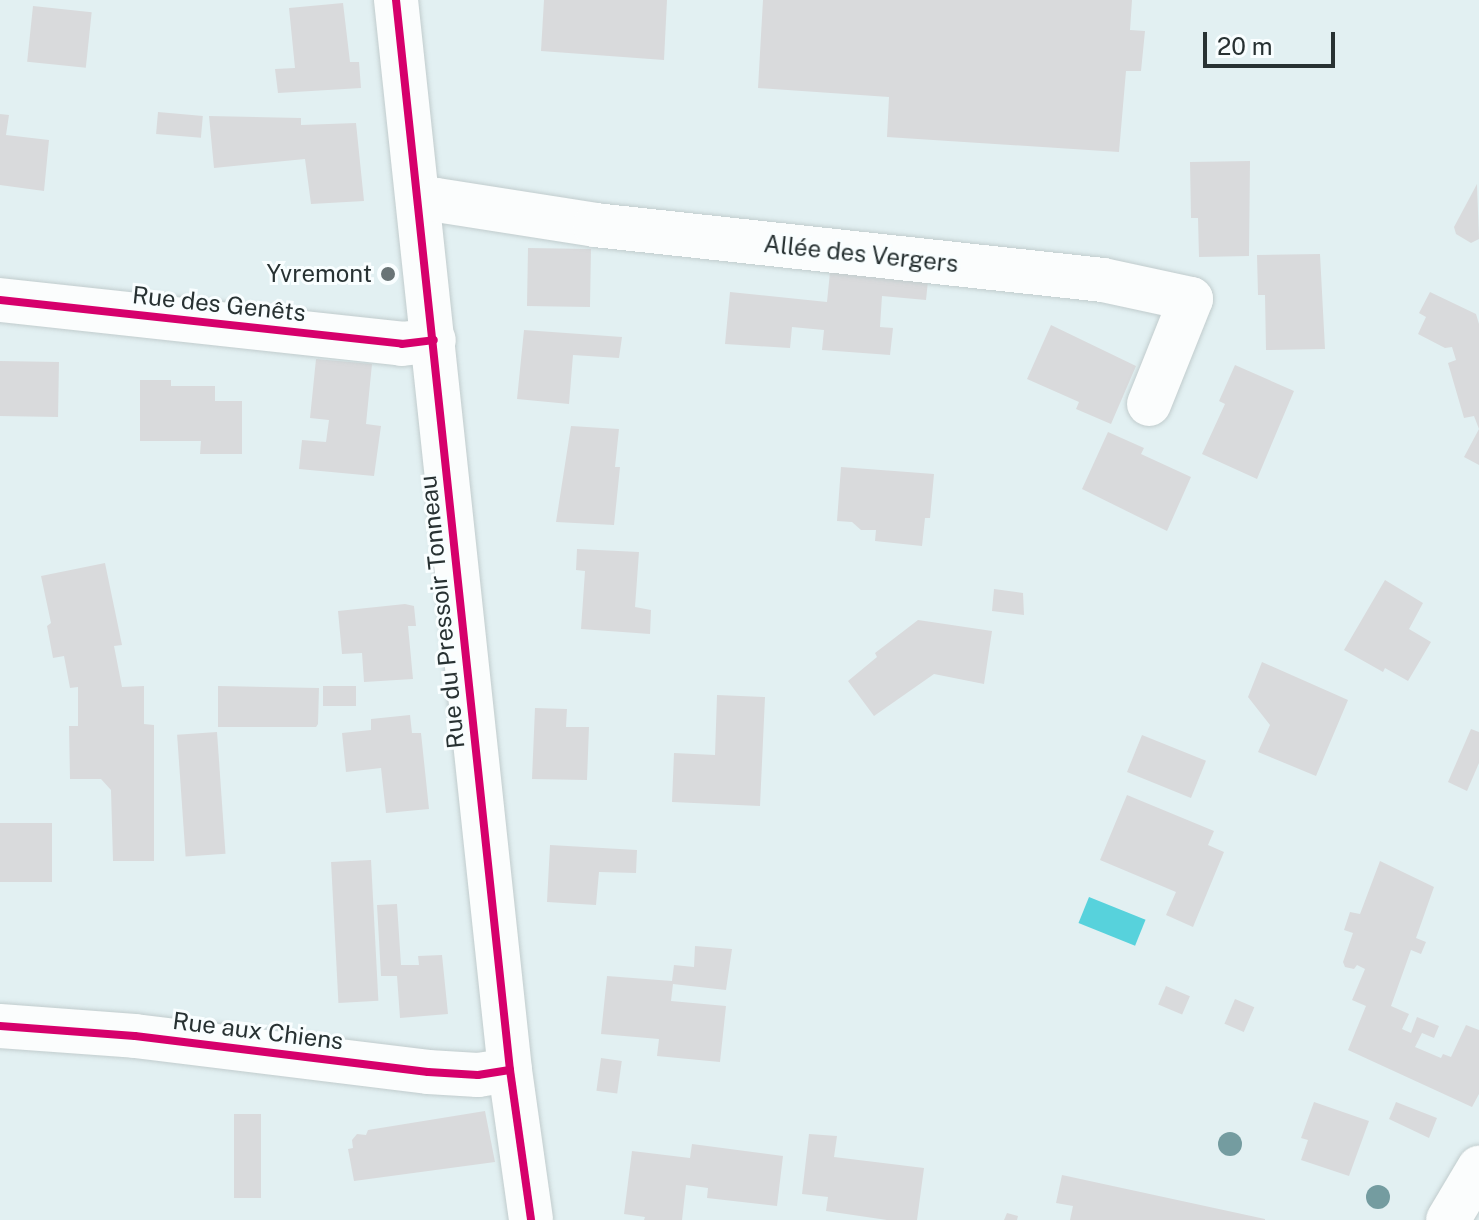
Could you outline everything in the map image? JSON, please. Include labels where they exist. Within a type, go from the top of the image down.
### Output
[{"type":"street","name":"Rue du Pressoir Tonneau","points":[[396,0],[510,1070],[531,1220]]},
{"type":"street","name":"Allée des Vergers","points":[[418,202],[436,200],[595,225],[1103,280],[1191,299],[1149,404]]},
{"type":"street","name":"Rue des Genêts","points":[[0,300],[402,344],[434,340]]},
{"type":"street","name":"Rue aux Chiens","points":[[0,1026],[135,1036],[428,1072],[478,1075],[510,1070]]},
{"type":"street","points":[[1448,1220],[1479,1168]]},
{"type":"water","points":[[1089,897],[1146,920],[1135,946],[1079,923]]},
{"type":"building","points":[[544,0],[667,0],[664,60],[541,51]]},
{"type":"building","points":[[763,0],[1132,0],[1130,30],[1145,31],[1141,71],[1126,71],[1119,152],[887,137],[889,97],[758,88]]},
{"type":"building","points":[[343,3],[350,62],[359,62],[361,88],[278,93],[275,69],[295,68],[289,8]]},
{"type":"building","points":[[33,6],[92,12],[86,68],[27,62]]},
{"type":"building","points":[[158,112],[203,116],[201,138],[156,134]]},
{"type":"building","points":[[0,114],[9,115],[6,135],[49,140],[44,191],[0,185]]},
{"type":"building","points":[[209,116],[301,118],[301,125],[356,123],[364,201],[311,204],[305,159],[214,168]]},
{"type":"building","points":[[1250,161],[1249,256],[1199,257],[1198,218],[1191,218],[1190,162]]},
{"type":"building","points":[[1477,184],[1479,239],[1471,243],[1456,234],[1454,227]]},
{"type":"building","points":[[528,248],[591,249],[590,307],[527,306]]},
{"type":"building","points":[[1320,254],[1325,349],[1266,350],[1265,295],[1258,295],[1257,255]]},
{"type":"building","points":[[831,262],[929,271],[926,300],[882,296],[880,327],[893,328],[890,355],[822,350],[824,330],[792,327],[790,348],[725,344],[730,292],[827,302]]},
{"type":"building","points":[[1430,292],[1476,314],[1479,324],[1479,429],[1474,416],[1464,418],[1448,363],[1456,360],[1452,347],[1445,348],[1418,334],[1426,317],[1419,313]]},
{"type":"building","points":[[1051,325],[1136,366],[1111,424],[1076,409],[1079,402],[1027,379]]},
{"type":"building","points":[[524,330],[622,337],[619,358],[573,355],[569,404],[517,399]]},
{"type":"building","points":[[316,359],[372,364],[366,424],[381,426],[374,476],[299,469],[302,440],[326,442],[329,420],[310,418]]},
{"type":"building","points":[[0,361],[59,362],[58,417],[0,416]]},
{"type":"building","points":[[1235,365],[1294,391],[1257,479],[1202,454],[1225,404],[1219,401]]},
{"type":"building","points":[[140,380],[171,380],[171,386],[215,386],[215,401],[242,401],[242,454],[200,454],[201,441],[140,441]]},
{"type":"building","points":[[571,426],[619,429],[615,467],[620,467],[614,525],[556,522]]},
{"type":"building","points":[[1479,429],[1479,465],[1464,457]]},
{"type":"building","points":[[1108,432],[1144,448],[1141,454],[1191,477],[1167,531],[1082,489]]},
{"type":"building","points":[[841,467],[934,474],[930,518],[925,518],[922,546],[875,541],[876,530],[861,530],[852,522],[837,521]]},
{"type":"building","points":[[577,549],[639,552],[635,607],[651,610],[650,634],[581,629],[585,571],[576,570]]},
{"type":"building","points":[[105,563],[122,645],[114,646],[122,687],[144,686],[144,724],[154,725],[154,861],[113,861],[111,790],[101,779],[70,779],[69,726],[78,726],[78,687],[70,688],[64,656],[53,658],[47,626],[51,623],[41,576]]},
{"type":"building","points":[[1385,580],[1423,603],[1409,629],[1431,642],[1408,681],[1385,668],[1383,672],[1344,650]]},
{"type":"building","points":[[994,589],[1023,593],[1024,615],[992,611]]},
{"type":"building","points":[[405,604],[414,606],[416,626],[408,626],[413,679],[364,682],[362,653],[342,654],[338,611]]},
{"type":"building","points":[[918,620],[992,631],[984,684],[934,674],[874,716],[848,681],[877,657],[875,653]]},
{"type":"building","points":[[1262,662],[1348,700],[1316,776],[1258,752],[1270,725],[1248,697]]},
{"type":"building","points":[[218,686],[319,688],[318,724],[316,727],[218,727]]},
{"type":"building","points":[[323,686],[356,686],[356,706],[323,706]]},
{"type":"building","points":[[717,695],[765,697],[760,806],[672,802],[674,753],[715,755]]},
{"type":"building","points":[[535,708],[567,709],[566,727],[589,727],[587,780],[532,779]]},
{"type":"building","points":[[410,715],[412,733],[421,733],[429,809],[386,813],[381,768],[346,772],[342,733],[371,730],[371,719]]},
{"type":"building","points":[[1471,729],[1479,732],[1479,763],[1467,791],[1448,782]]},
{"type":"building","points":[[217,732],[226,854],[186,856],[177,735]]},
{"type":"building","points":[[1142,735],[1206,761],[1191,798],[1127,772]]},
{"type":"building","points":[[1127,795],[1214,831],[1208,845],[1224,852],[1193,927],[1166,915],[1176,892],[1100,860]]},
{"type":"building","points":[[0,823],[52,823],[52,882],[0,882]]},
{"type":"building","points":[[550,845],[637,850],[636,873],[599,872],[596,905],[547,902]]},
{"type":"building","points":[[371,860],[378,1001],[338,1003],[331,862]]},
{"type":"building","points":[[1380,861],[1434,887],[1416,938],[1426,942],[1421,954],[1411,950],[1391,1006],[1409,1014],[1402,1029],[1411,1033],[1417,1017],[1439,1026],[1434,1038],[1422,1033],[1415,1047],[1441,1058],[1443,1054],[1451,1057],[1466,1025],[1479,1030],[1479,1094],[1472,1107],[1348,1050],[1366,1006],[1352,1000],[1365,969],[1357,965],[1354,969],[1345,967],[1343,962],[1353,933],[1344,930],[1350,912],[1360,914]]},
{"type":"building","points":[[397,904],[401,965],[419,965],[418,956],[442,955],[448,1014],[400,1018],[397,976],[381,976],[377,905]]},
{"type":"building","points":[[695,946],[732,949],[726,990],[673,984],[671,1001],[726,1006],[720,1062],[657,1056],[659,1039],[601,1034],[607,976],[672,981],[674,965],[694,967]]},
{"type":"building","points":[[1166,986],[1190,996],[1182,1015],[1158,1004]]},
{"type":"building","points":[[1235,999],[1254,1007],[1244,1032],[1224,1024]]},
{"type":"building","points":[[601,1058],[622,1061],[617,1094],[596,1091]]},
{"type":"building","points":[[1314,1102],[1369,1121],[1349,1176],[1301,1160],[1308,1140],[1301,1138]]},
{"type":"building","points":[[1396,1102],[1437,1118],[1429,1138],[1389,1119]]},
{"type":"building","points":[[485,1111],[495,1162],[354,1181],[348,1149],[353,1148],[352,1140],[357,1134],[366,1135],[368,1130]]},
{"type":"building","points":[[234,1114],[261,1114],[261,1198],[234,1198]]},
{"type":"building","points":[[809,1134],[837,1136],[834,1157],[924,1168],[917,1220],[887,1220],[826,1211],[828,1197],[802,1194]]},
{"type":"building","points":[[692,1144],[783,1156],[777,1206],[707,1198],[708,1188],[686,1185],[682,1220],[644,1220],[645,1217],[624,1214],[632,1151],[690,1158]]},
{"type":"building","points":[[1062,1175],[1265,1220],[1070,1220],[1073,1206],[1056,1203]]},
{"type":"building","points":[[1007,1213],[1018,1216],[1017,1220],[1004,1220]]},
{"type":"cycle path","points":[[396,0],[510,1070],[531,1220]]},
{"type":"cycle path","points":[[0,300],[402,344],[434,340]]},
{"type":"cycle path","points":[[0,1026],[135,1036],[428,1072],[478,1075],[510,1070]]},
{"type":"place","name":"Yvremont","points":[[388,274]]}]
